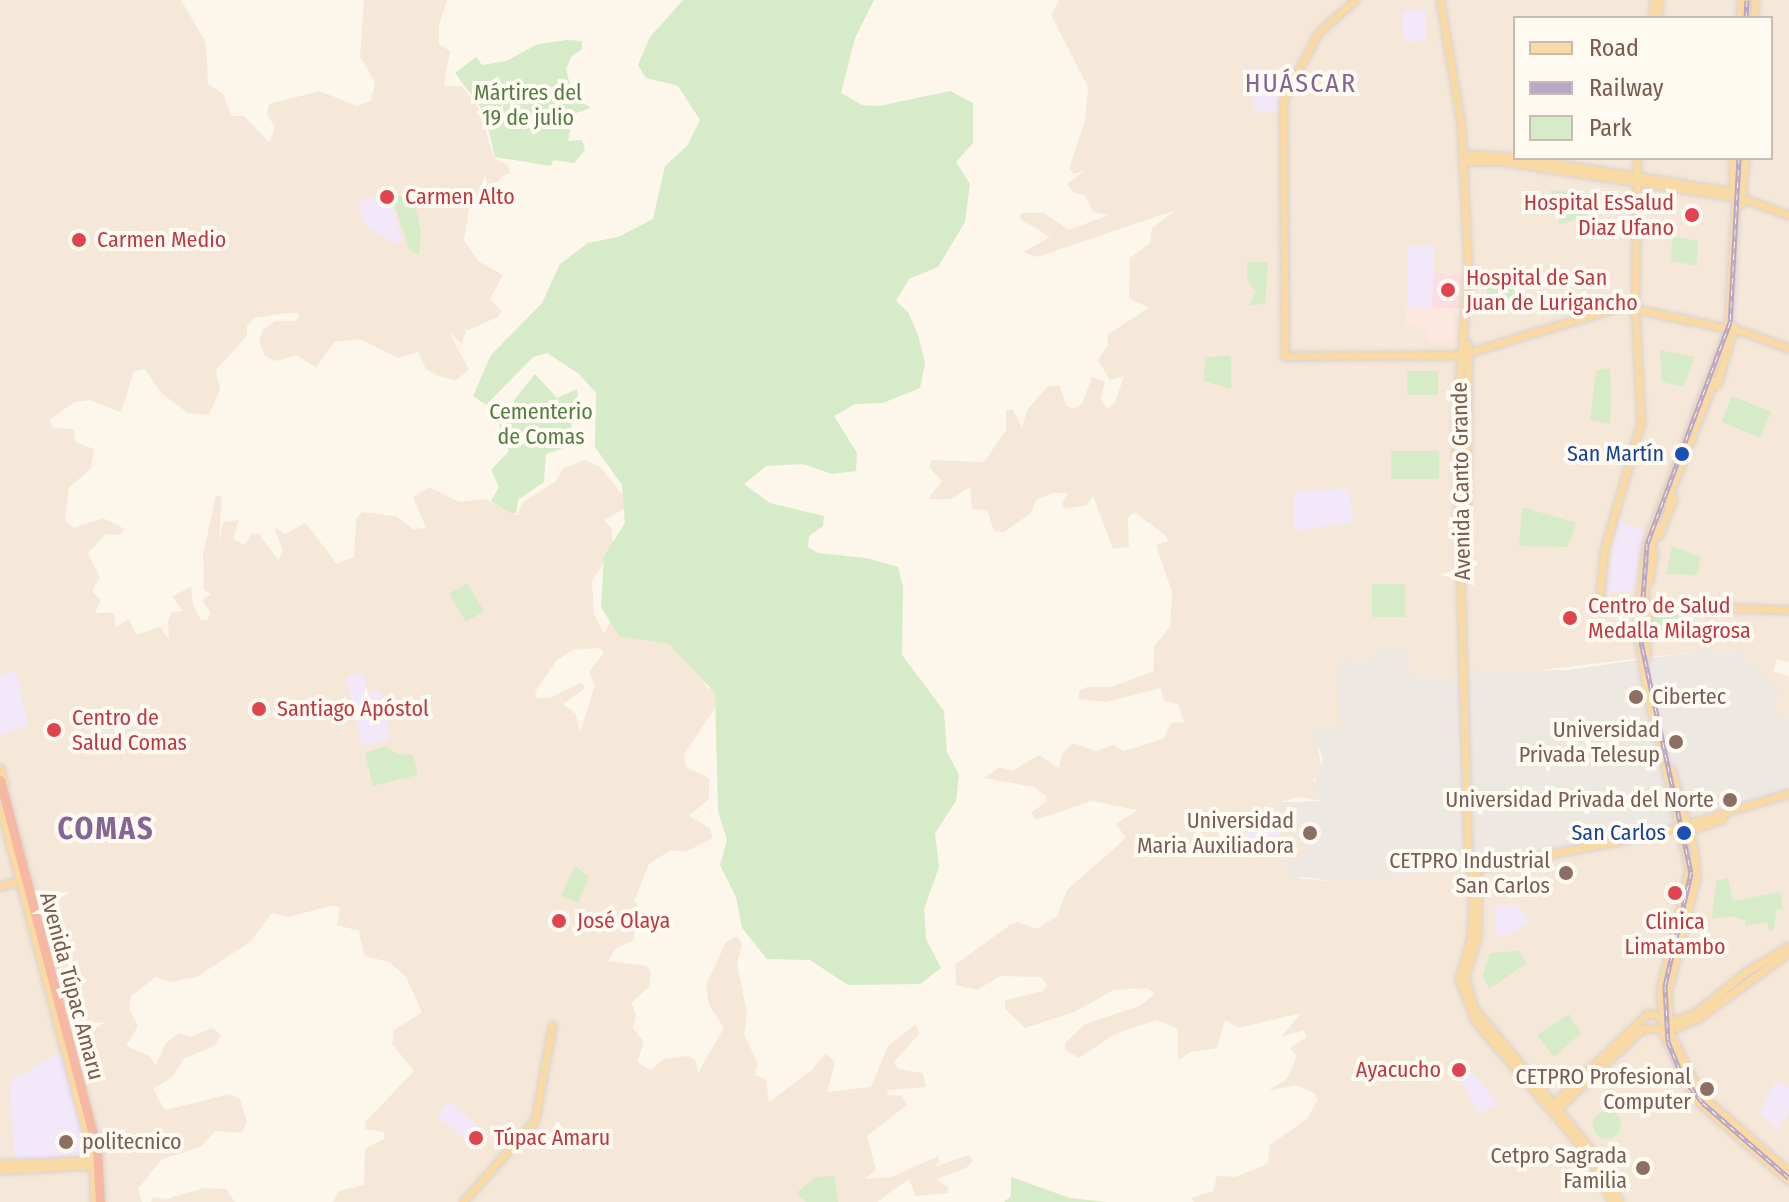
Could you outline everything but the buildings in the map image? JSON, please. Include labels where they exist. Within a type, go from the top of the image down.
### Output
[{"type":"highway","name":"Avenida Túpac Amaru","points":[[0,780],[97,1162],[97,1202]]},
{"type":"highway","name":"Avenida Túpac Amaru","points":[[0,797],[97,1162]]},
{"type":"highway","points":[[0,797],[4,820]]},
{"type":"main road","points":[[1355,0],[1316,41],[1282,108],[1286,355],[1464,352],[1614,303],[1732,327],[1789,346]]},
{"type":"main road","points":[[1316,41],[1362,0]]},
{"type":"main road","name":"Avenida Canto Grande","points":[[1442,0],[1463,158],[1470,282],[1460,420],[1474,870],[1471,937],[1459,981],[1475,1021],[1553,1114]]},
{"type":"main road","points":[[1463,158],[1513,158]]},
{"type":"main road","points":[[1463,158],[1639,179]]},
{"type":"main road","points":[[1530,160],[1743,196],[1789,213]]},
{"type":"main road","points":[[1639,160],[1637,306],[1644,425],[1608,551],[1601,603],[1789,612]]},
{"type":"main road","points":[[1736,160],[1743,196]]},
{"type":"main road","points":[[1643,658],[1643,605],[1655,546],[1732,327],[1746,160]]},
{"type":"main road","points":[[1683,829],[1676,811],[1643,658],[1641,547],[1732,327]]},
{"type":"main road","points":[[1652,702],[1683,829],[1688,881],[1662,981],[1665,1022],[1675,1074],[1693,1102],[1789,1184]]},
{"type":"main road","name":"Avenida Túpac Amaru","points":[[0,768],[97,1162]]},
{"type":"main road","points":[[1474,870],[1683,829],[1789,796]]},
{"type":"main road","name":"Avenida Túpac Amaru","points":[[0,807],[97,1162]]},
{"type":"main road","points":[[0,886],[19,881]]},
{"type":"main road","points":[[1553,1114],[1642,1029],[1704,1008],[1747,971],[1789,946]]},
{"type":"main road","points":[[1665,1022],[1707,1014],[1789,952]]},
{"type":"main road","points":[[1553,1114],[1648,1013],[1665,1022],[1700,1094],[1789,1170]]},
{"type":"main road","points":[[466,1202],[537,1119],[554,1026]]},
{"type":"main road","points":[[1553,1114],[1589,1155],[1612,1202]]},
{"type":"main road","points":[[1553,1114],[1592,1151],[1619,1202]]},
{"type":"main road","points":[[0,1164],[97,1162]]},
{"type":"main road","points":[[0,1170],[97,1162]]},
{"type":"shaded area","points":[[0,0],[181,0],[206,43],[208,84],[223,94],[232,116],[244,116],[269,142],[275,128],[267,114],[269,104],[320,91],[357,106],[371,101],[375,82],[360,57],[364,0],[447,0],[439,25],[439,44],[450,51],[444,86],[462,86],[478,107],[494,158],[508,165],[510,173],[502,176],[489,199],[481,203],[471,198],[464,240],[478,261],[503,275],[490,299],[501,310],[498,317],[466,331],[462,344],[449,332],[469,370],[456,380],[441,377],[426,369],[418,352],[398,358],[360,339],[334,342],[316,368],[297,355],[276,361],[265,356],[259,341],[263,330],[275,321],[297,321],[299,313],[286,313],[254,318],[247,326],[247,336],[216,370],[220,390],[209,415],[188,413],[161,393],[145,369],[134,371],[121,412],[89,400],[75,402],[49,420],[53,428],[74,429],[75,442],[94,449],[91,468],[69,488],[65,520],[74,528],[103,518],[125,529],[120,535],[106,534],[88,553],[100,577],[92,591],[101,600],[95,613],[114,613],[116,627],[129,619],[137,635],[160,626],[169,640],[168,621],[172,612],[183,611],[172,597],[191,586],[193,605],[201,620],[208,620],[210,612],[202,600],[211,594],[204,590],[203,555],[216,495],[222,497],[219,542],[223,522],[239,520],[233,539],[245,545],[252,533],[259,534],[278,560],[283,552],[274,527],[285,534],[306,523],[337,564],[354,557],[356,519],[362,512],[396,516],[413,529],[426,528],[413,497],[429,487],[460,502],[485,499],[517,515],[523,502],[555,482],[564,468],[585,460],[600,467],[627,500],[626,508],[604,520],[612,528],[613,547],[592,582],[594,614],[604,634],[621,599],[693,666],[708,689],[720,690],[721,699],[684,755],[686,767],[709,778],[709,799],[689,816],[710,828],[713,838],[685,852],[671,850],[649,864],[634,901],[651,922],[635,926],[634,940],[615,949],[608,961],[647,966],[651,974],[649,987],[631,1003],[636,1015],[633,1028],[644,1042],[637,1062],[651,1070],[664,1059],[689,1056],[696,1061],[698,1073],[724,1028],[709,1005],[706,985],[726,942],[737,936],[742,944],[737,963],[747,1014],[744,1034],[758,1064],[755,1075],[766,1079],[769,1102],[812,1070],[826,1053],[835,1063],[827,1092],[871,1087],[888,1046],[916,1024],[919,1034],[894,1062],[898,1069],[923,1073],[926,1087],[888,1090],[887,1095],[902,1096],[907,1105],[867,1136],[876,1170],[864,1179],[892,1177],[938,1156],[940,1162],[933,1167],[969,1155],[973,1161],[966,1168],[936,1179],[949,1188],[947,1193],[916,1196],[909,1179],[877,1202],[333,1202],[339,1191],[364,1185],[365,1149],[385,1138],[384,1132],[365,1129],[365,1122],[414,1071],[392,1044],[394,1030],[422,1012],[406,977],[389,962],[364,956],[359,931],[337,925],[340,908],[334,905],[289,917],[272,913],[250,942],[197,977],[171,982],[156,977],[131,996],[129,1009],[138,1026],[126,1046],[148,1055],[156,1065],[165,1044],[179,1033],[190,1037],[212,1028],[221,1035],[215,1045],[184,1059],[172,1077],[153,1089],[165,1110],[230,1094],[240,1099],[247,1123],[241,1133],[215,1131],[202,1146],[161,1160],[138,1189],[142,1202],[103,1202],[0,771]],"holes":[[[600,648],[604,653],[589,672],[595,685],[580,733],[576,714],[563,704],[585,688],[582,682],[549,698],[537,698],[535,692],[556,661],[572,650]]]},
{"type":"shaded area","points":[[1059,0],[1789,0],[1789,662],[1777,659],[1773,671],[1789,677],[1789,718],[1771,711],[1764,680],[1746,665],[1747,652],[1700,651],[1467,679],[1417,678],[1409,669],[1339,661],[1340,731],[1318,725],[1316,737],[1322,771],[1313,781],[1322,801],[1299,797],[1280,802],[1280,823],[1306,823],[1306,858],[1298,878],[1341,882],[1514,865],[1789,795],[1789,1202],[1194,1202],[1191,1198],[1213,1191],[1217,1176],[1236,1177],[1268,1163],[1270,1145],[1307,1119],[1318,1099],[1314,1093],[1296,1085],[1268,1091],[1287,1079],[1297,1056],[1290,1048],[1306,1037],[1304,1030],[1281,1037],[1301,1013],[1238,1028],[1225,1020],[1217,1048],[1190,1052],[1178,1061],[1178,1029],[1157,1020],[1115,1034],[1079,1058],[1065,1050],[1065,1043],[1085,1024],[1139,1006],[1155,994],[1147,988],[1114,990],[1074,1012],[1025,1028],[1005,1009],[1005,1000],[1044,991],[1047,985],[1041,977],[1000,976],[977,990],[956,985],[955,965],[1010,925],[1018,922],[1037,929],[1057,916],[1067,890],[1126,838],[1116,824],[1138,810],[1091,801],[1036,820],[1031,813],[1047,801],[1046,796],[1034,787],[984,778],[1000,767],[1012,771],[1039,755],[1059,768],[1062,754],[1073,743],[1096,751],[1113,745],[1124,751],[1163,739],[1171,723],[1184,722],[1178,704],[1164,701],[1161,688],[1106,702],[1079,699],[1079,691],[1087,687],[1111,687],[1154,671],[1154,646],[1170,627],[1172,592],[1156,545],[1168,541],[1165,535],[1134,512],[1128,518],[1129,547],[1113,549],[1093,496],[1087,505],[1065,509],[1062,504],[1068,493],[1052,493],[1036,500],[1031,513],[1004,532],[994,531],[987,510],[972,509],[970,487],[951,499],[928,499],[942,481],[929,467],[932,460],[984,462],[1006,430],[1006,410],[1013,409],[1022,428],[1027,410],[1048,386],[1059,385],[1067,406],[1074,409],[1082,404],[1092,377],[1105,382],[1101,399],[1107,409],[1115,402],[1124,376],[1110,380],[1098,360],[1108,345],[1107,335],[1149,308],[1129,298],[1130,258],[1150,243],[1152,228],[1176,210],[1037,257],[1023,252],[1050,237],[1020,219],[1021,213],[1044,213],[1069,230],[1108,215],[1093,212],[1085,195],[1074,193],[1067,184],[1084,171],[1074,174],[1069,169],[1085,120],[1088,87],[1051,15]]},
{"type":"shaded area","points":[[1425,10],[1426,41],[1403,42],[1402,11]]},
{"type":"shaded area","points":[[1269,72],[1291,73],[1278,112],[1256,113],[1252,97]]},
{"type":"shaded area","points":[[383,195],[385,201],[391,199],[402,240],[394,243],[366,227],[358,203]]},
{"type":"shaded area","points":[[1407,245],[1434,245],[1434,307],[1407,307]]},
{"type":"shaded area","name":"Hospital de San Juan de Lurigancho","points":[[1434,273],[1461,275],[1459,309],[1432,307]]},
{"type":"shaded area","points":[[1406,308],[1463,308],[1463,314],[1454,316],[1454,341],[1427,341],[1427,329],[1406,325]]},
{"type":"shaded area","points":[[1348,489],[1354,522],[1294,531],[1294,491]]},
{"type":"shaded area","points":[[1619,521],[1644,530],[1632,592],[1606,592]]},
{"type":"shaded area","points":[[1374,650],[1409,650],[1409,669],[1417,678],[1466,679],[1469,671],[1567,670],[1700,651],[1747,652],[1746,665],[1765,669],[1764,680],[1781,686],[1772,711],[1789,718],[1789,795],[1514,865],[1341,882],[1287,875],[1286,859],[1306,858],[1306,823],[1280,823],[1280,802],[1322,801],[1313,787],[1323,760],[1313,732],[1318,725],[1340,731],[1338,661],[1372,662]]},
{"type":"shaded area","points":[[16,671],[28,726],[0,734],[0,675]]},
{"type":"shaded area","points":[[364,674],[367,693],[381,690],[389,740],[362,746],[346,676]]},
{"type":"shaded area","points":[[0,799],[94,1157],[96,1202],[0,1202]]},
{"type":"shaded area","points":[[1245,825],[1280,825],[1280,849],[1245,849]]},
{"type":"shaded area","points":[[1495,905],[1518,905],[1529,922],[1508,936],[1495,936]]},
{"type":"shaded area","points":[[63,1051],[89,1157],[15,1161],[9,1082]]},
{"type":"shaded area","points":[[1469,1069],[1498,1104],[1487,1111],[1478,1113],[1458,1076]]},
{"type":"shaded area","points":[[1776,1081],[1789,1089],[1789,1112],[1777,1129],[1759,1113]]},
{"type":"shaded area","points":[[449,1101],[480,1128],[467,1142],[437,1115]]},
{"type":"shaded area","points":[[204,1188],[226,1189],[235,1202],[151,1202],[153,1197],[166,1199]]},
{"type":"green space","points":[[683,0],[874,0],[855,38],[841,93],[862,105],[879,106],[950,91],[973,103],[973,143],[956,162],[970,184],[965,222],[938,267],[909,279],[896,301],[908,312],[918,335],[925,363],[920,388],[883,403],[855,404],[834,416],[857,453],[856,471],[832,474],[803,464],[766,466],[744,484],[770,503],[824,516],[823,526],[809,536],[808,547],[818,553],[866,558],[898,567],[903,587],[902,655],[944,711],[947,752],[959,775],[956,801],[935,833],[939,867],[924,909],[926,939],[941,968],[920,984],[848,985],[810,960],[767,959],[742,928],[736,897],[720,865],[727,840],[718,811],[715,693],[669,644],[619,636],[601,607],[604,556],[625,523],[622,485],[595,447],[596,393],[579,374],[547,353],[533,357],[486,405],[473,396],[491,355],[542,303],[560,264],[588,243],[618,237],[653,219],[665,166],[687,146],[700,120],[678,86],[646,78],[638,65],[650,37]]},
{"type":"green space","name":"Mártires del 19 de julio","points":[[582,41],[582,49],[571,57],[566,69],[573,97],[591,108],[573,114],[568,141],[582,140],[585,150],[574,163],[553,160],[551,166],[495,157],[484,112],[455,73],[476,57],[482,65],[506,61],[538,44]]},
{"type":"green space","points":[[1550,190],[1580,193],[1586,216],[1560,225]]},
{"type":"green space","points":[[412,192],[421,231],[419,255],[409,249],[393,199]]},
{"type":"green space","points":[[1672,236],[1698,241],[1697,266],[1671,261]]},
{"type":"green space","points":[[1247,262],[1268,262],[1265,304],[1248,305],[1256,293],[1247,279]]},
{"type":"green space","points":[[1512,275],[1519,298],[1486,309],[1488,276]]},
{"type":"green space","points":[[1660,350],[1694,357],[1684,387],[1662,382]]},
{"type":"green space","points":[[1231,356],[1231,389],[1204,381],[1205,357]]},
{"type":"green space","points":[[1610,368],[1610,424],[1590,420],[1596,371]]},
{"type":"green space","points":[[1407,371],[1438,371],[1438,395],[1407,395]]},
{"type":"green space","name":"Cementerio de Comas","points":[[535,374],[557,398],[577,389],[578,399],[566,447],[546,454],[544,482],[518,500],[516,513],[510,513],[491,501],[499,487],[491,470],[509,451],[499,425],[515,414],[514,400]]},
{"type":"green space","points":[[1732,396],[1771,412],[1760,438],[1722,422]]},
{"type":"green space","points":[[1391,451],[1439,451],[1439,479],[1391,479]]},
{"type":"green space","points":[[1522,507],[1576,523],[1568,547],[1519,546]]},
{"type":"green space","points":[[1672,546],[1701,557],[1697,575],[1666,574]]},
{"type":"green space","points":[[467,583],[484,611],[466,622],[449,594]]},
{"type":"green space","points":[[1372,584],[1405,584],[1405,617],[1372,617]]},
{"type":"green space","points":[[1652,612],[1678,613],[1677,640],[1651,639]]},
{"type":"green space","points":[[386,746],[396,754],[413,755],[418,775],[373,786],[365,753]]},
{"type":"green space","points":[[575,866],[589,877],[578,903],[561,896]]},
{"type":"green space","points":[[1728,878],[1733,901],[1780,892],[1783,909],[1776,910],[1774,930],[1769,931],[1767,922],[1746,926],[1745,920],[1730,916],[1712,919],[1716,881]]},
{"type":"green space","points":[[1519,951],[1527,963],[1489,989],[1483,975],[1490,953]]},
{"type":"green space","points":[[1569,1014],[1581,1033],[1554,1057],[1537,1035]]},
{"type":"green space","points":[[1607,1111],[1617,1115],[1621,1125],[1617,1135],[1607,1139],[1597,1135],[1593,1125],[1597,1115]]},
{"type":"green space","points":[[834,1175],[838,1202],[806,1202],[796,1193],[815,1178]]},
{"type":"green space","points":[[1011,1177],[1070,1198],[1106,1202],[1004,1202],[1011,1196]]},
{"type":"railway","points":[[1746,16],[1747,0]]},
{"type":"railway","points":[[1739,160],[1730,322],[1647,544],[1640,637],[1691,873],[1665,986],[1668,1042],[1683,1078],[1703,1103],[1789,1178]]},
{"type":"place","name":"Carmen Alto","points":[[387,197]]},
{"type":"place","name":"Hospital EsSalud Diaz Ufano","points":[[1692,215]]},
{"type":"place","name":"Carmen Medio","points":[[79,240]]},
{"type":"place","name":"Hospital de San Juan de Lurigancho","points":[[1448,290]]},
{"type":"place","name":"San Martín","points":[[1682,454]]},
{"type":"place","name":"Centro de Salud Medalla Milagrosa","points":[[1570,618]]},
{"type":"place","name":"Cibertec","points":[[1636,697]]},
{"type":"place","name":"Santiago Apóstol","points":[[259,709]]},
{"type":"place","name":"Centro de Salud Comas","points":[[54,730]]},
{"type":"place","name":"Universidad Privada Telesup","points":[[1676,742]]},
{"type":"place","name":"Universidad Privada del Norte","points":[[1730,800]]},
{"type":"place","name":"Universidad Maria Auxiliadora","points":[[1310,833]]},
{"type":"place","name":"San Carlos","points":[[1684,833]]},
{"type":"place","name":"CETPRO Industrial San Carlos","points":[[1566,873]]},
{"type":"place","name":"Clinica Limatambo","points":[[1675,893]]},
{"type":"place","name":"José Olaya","points":[[559,921]]},
{"type":"place","name":"Ayacucho","points":[[1459,1070]]},
{"type":"place","name":"CETPRO Profesional Computer","points":[[1707,1089]]},
{"type":"place","name":"Túpac Amaru","points":[[476,1138]]},
{"type":"place","name":"politecnico","points":[[66,1142]]},
{"type":"place","name":"Cetpro Sagrada Familia","points":[[1643,1168]]},
{"type":"district","name":"HUÁSCAR","points":[[1301,84]]},
{"type":"district","name":"COMAS","points":[[106,829]]}]
